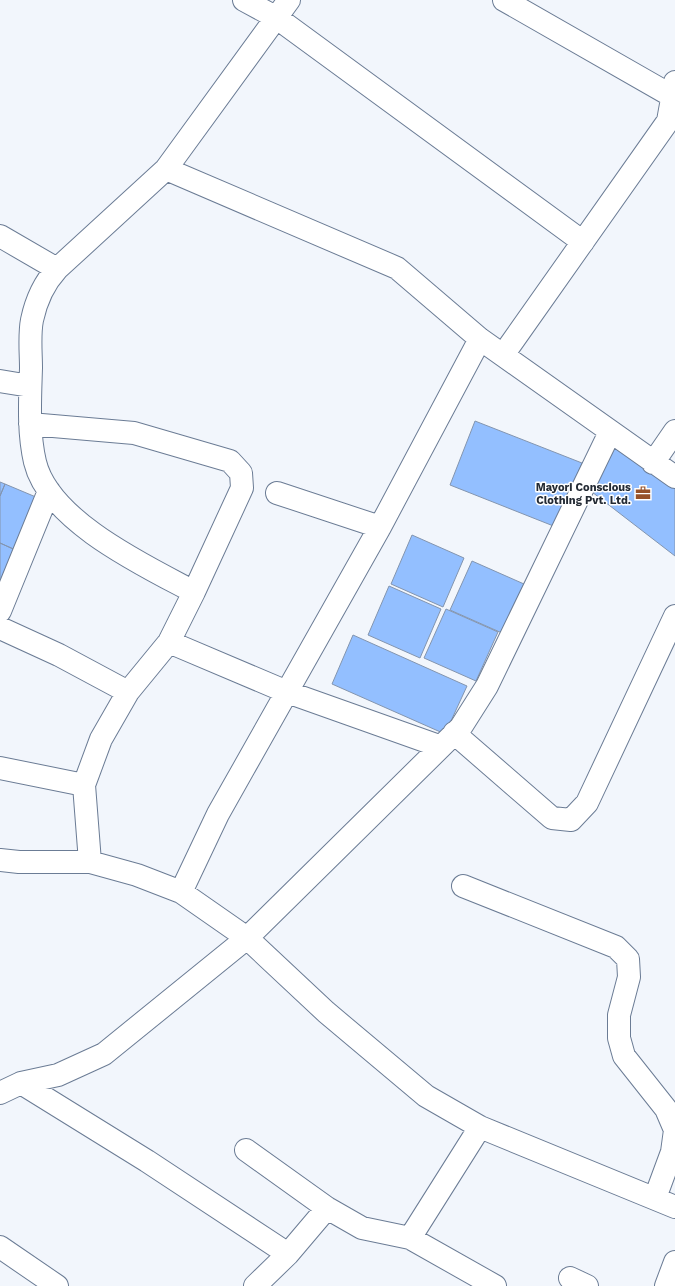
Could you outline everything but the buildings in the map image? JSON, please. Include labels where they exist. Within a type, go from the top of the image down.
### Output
[{"type":"street","points":[[244,0],[276,18],[583,242]]},
{"type":"street","points":[[194,592],[108,543],[74,520],[48,491],[36,464],[30,424],[32,320],[46,281],[57,269],[166,169],[289,0]]},
{"type":"street","points":[[503,355],[671,122],[674,89],[504,0]]},
{"type":"street","points":[[166,169],[397,268],[480,339],[653,463],[675,477]]},
{"type":"street","points":[[0,236],[57,269]]},
{"type":"street","points":[[181,892],[218,814],[380,527],[480,339]]},
{"type":"street","points":[[0,381],[30,386]]},
{"type":"street","points":[[30,424],[134,433],[230,461],[241,473],[242,488],[169,642],[128,692],[100,739],[84,785],[90,862]]},
{"type":"street","points":[[653,463],[675,431]]},
{"type":"street","points":[[0,1093],[21,1083],[58,1075],[104,1054],[247,938],[461,727],[487,686],[610,432]]},
{"type":"street","points":[[0,611],[48,491]]},
{"type":"street","points":[[277,493],[380,527]]},
{"type":"street","points":[[169,642],[287,692],[447,740],[552,818],[571,820],[587,803],[675,616]]},
{"type":"street","points":[[0,628],[59,655],[128,692]]},
{"type":"street","points":[[0,768],[84,785]]},
{"type":"street","points":[[0,860],[19,862],[90,862],[137,875],[181,892],[247,938],[275,966],[382,1061],[426,1096],[480,1127],[675,1207]]},
{"type":"street","points":[[463,886],[616,947],[628,959],[629,977],[619,1015],[619,1038],[624,1056],[666,1109],[675,1130],[672,1152],[655,1198]]},
{"type":"street","points":[[21,1083],[147,1161],[288,1254]]},
{"type":"street","points":[[410,1238],[480,1127]]},
{"type":"street","points":[[246,1150],[327,1208],[362,1228],[410,1238],[495,1286]]},
{"type":"street","points":[[255,1286],[288,1254],[327,1208]]},
{"type":"street","points":[[0,1247],[57,1286]]},
{"type":"street","points":[[666,1286],[675,1262]]},
{"type":"place","name":"Mayori Conscious Clothing Pvt. Ltd.","points":[[643,493]]}]
